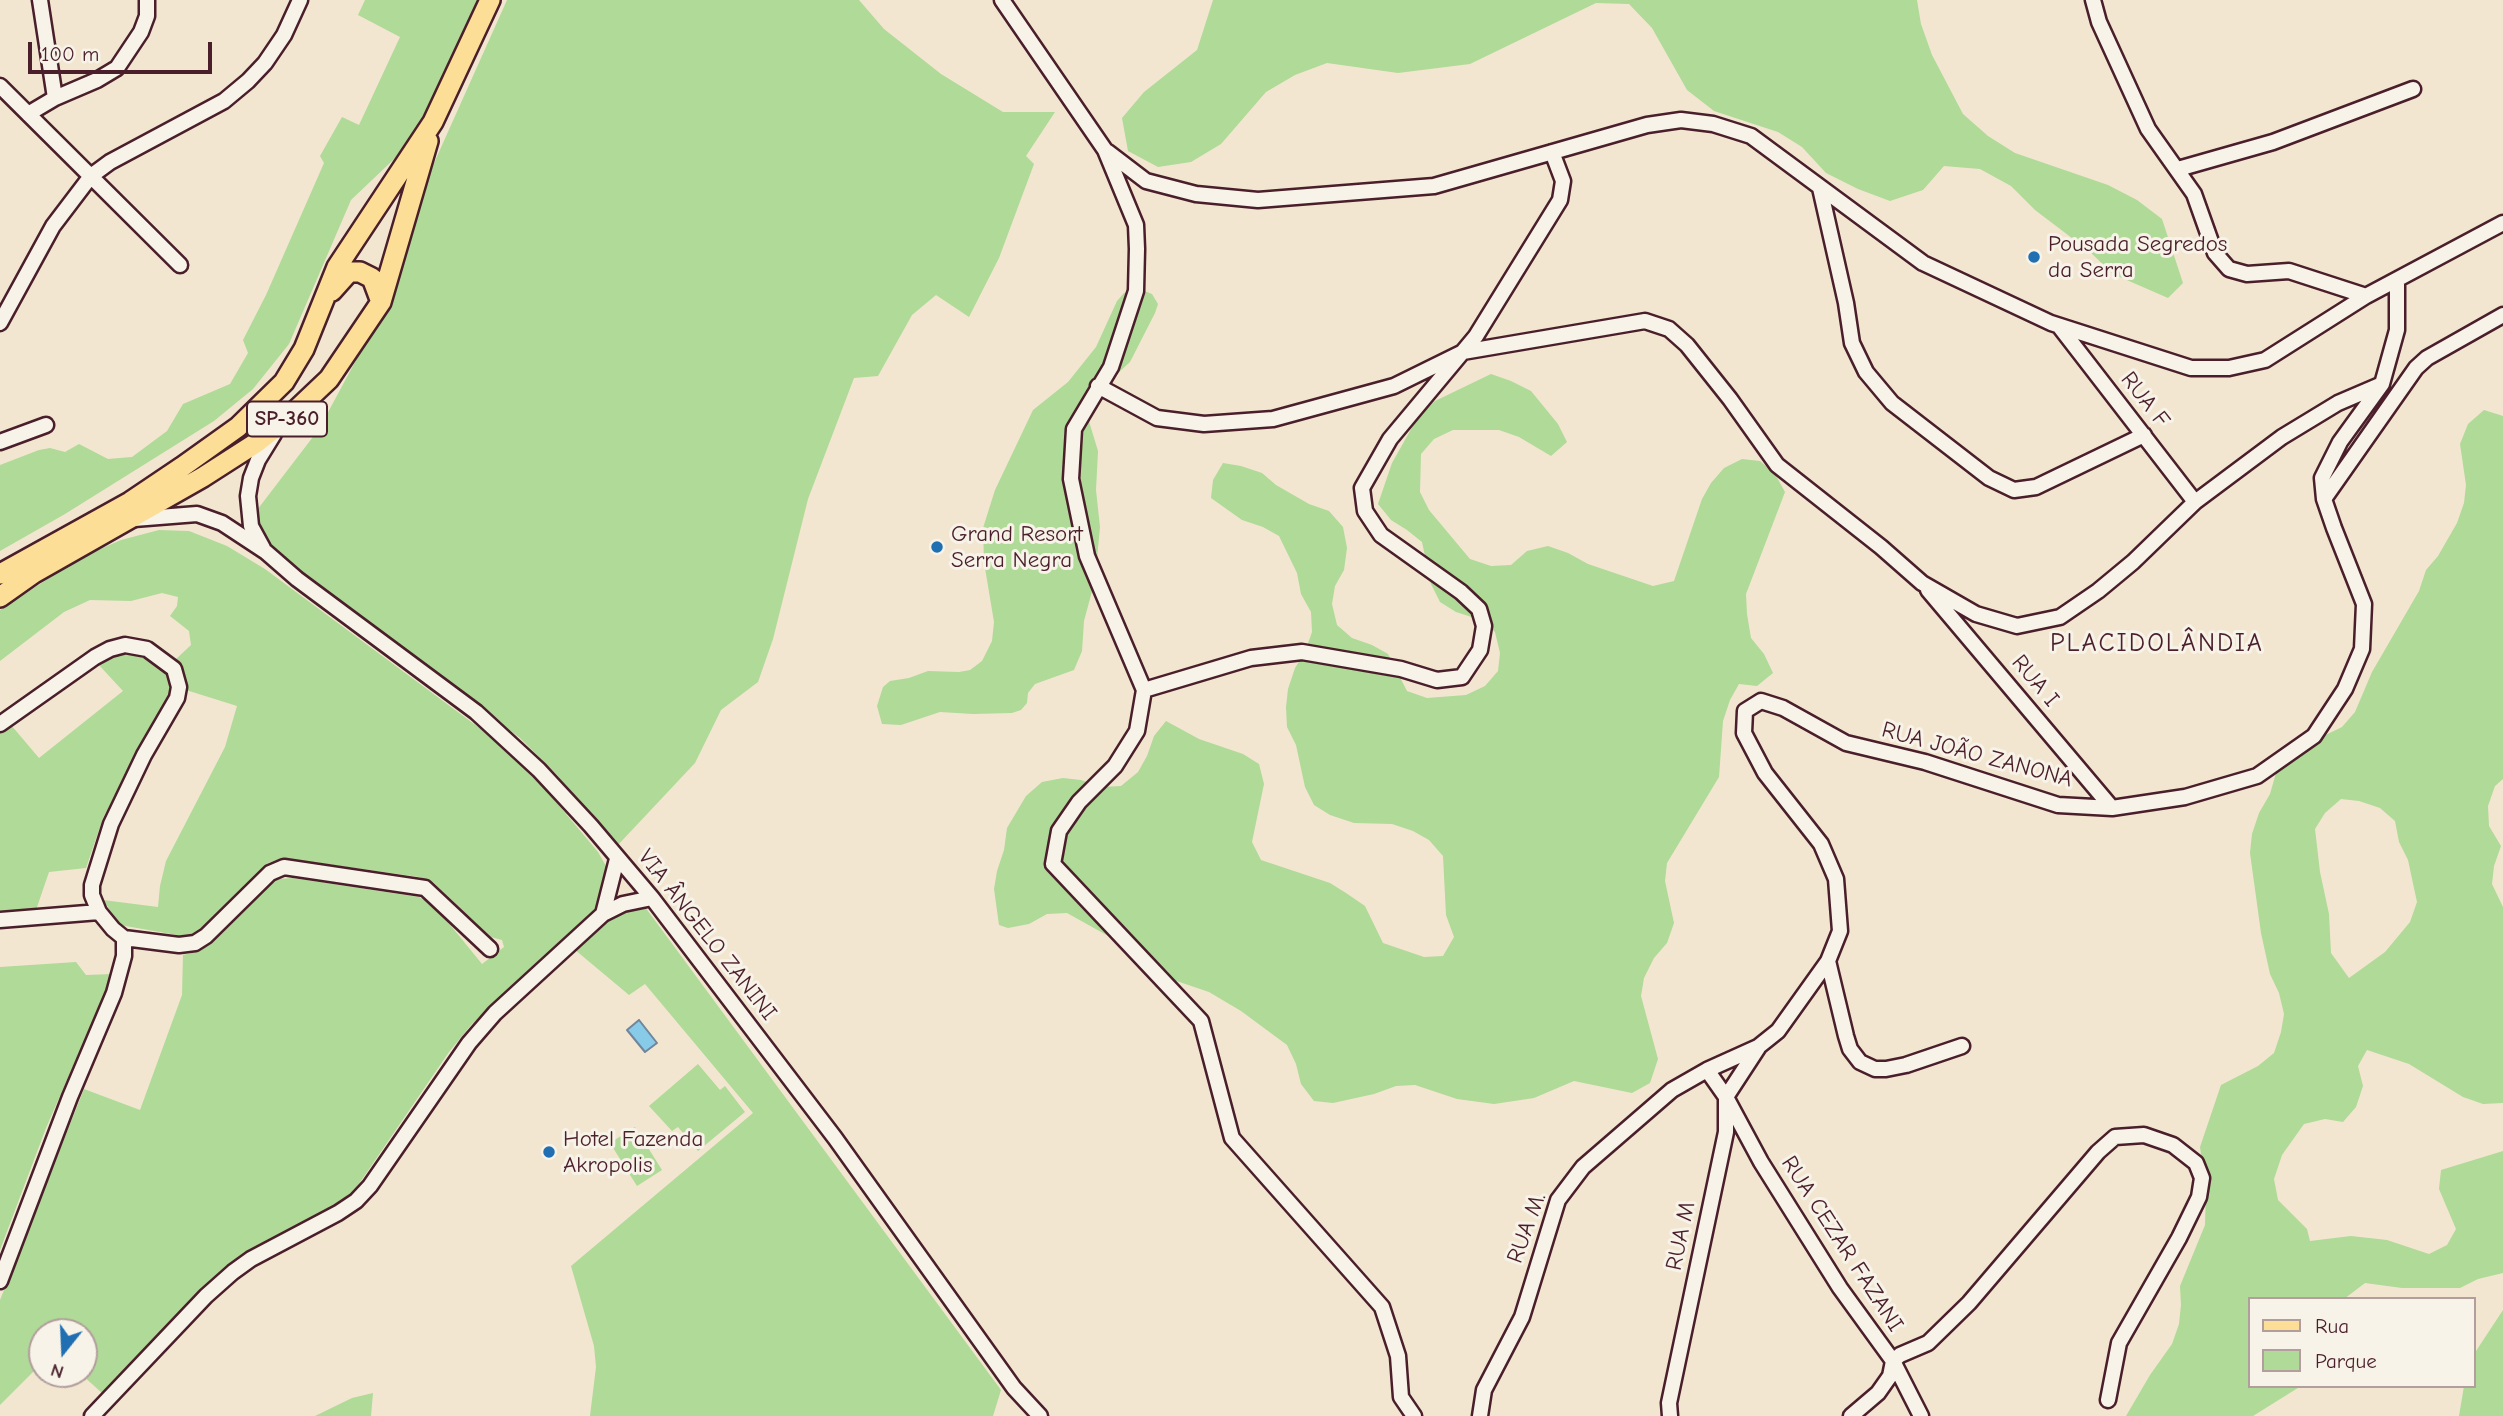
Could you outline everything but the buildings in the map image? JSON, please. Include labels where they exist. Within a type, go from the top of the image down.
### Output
[{"type":"main road","name":"SP-360","points":[[0,574],[130,502],[239,427],[284,382],[304,349],[337,267],[433,122],[490,0]]},
{"type":"main road","name":"SP-360","points":[[0,597],[34,573],[256,443],[291,415],[328,379],[381,302],[433,122]]},
{"type":"main road","name":"SP-360","points":[[326,298],[349,272],[360,272],[372,278],[381,302]]},
{"type":"street","points":[[40,0],[55,98]]},
{"type":"street","points":[[28,114],[117,68],[141,32],[147,16],[147,0]]},
{"type":"street","points":[[0,323],[4,302],[53,226],[92,176],[110,162],[223,101],[248,81],[265,63],[284,35],[300,0]]},
{"type":"street","points":[[1002,0],[1105,150],[1136,225],[1136,291],[1111,367],[1074,429],[1071,479],[1087,556],[1144,690],[1137,731],[1115,766],[1079,802],[1059,831],[1053,864],[1201,1021],[1232,1138],[1382,1307],[1398,1356],[1401,1396],[1414,1416]]},
{"type":"street","points":[[2093,0],[2099,22],[2148,129],[2194,194],[2215,253],[2229,269],[2247,274],[2289,271],[2366,296]]},
{"type":"street","points":[[0,86],[180,265]]},
{"type":"street","points":[[2178,169],[2273,142],[2413,89]]},
{"type":"street","points":[[1105,150],[1146,181],[1196,194],[1258,200],[1434,186],[1647,125],[1681,120],[1713,124],[1751,136],[1923,263],[2058,325],[2191,368],[2229,368],[2265,360],[2366,296],[2503,223]]},
{"type":"street","points":[[1144,690],[1251,658],[1302,652],[1401,669],[1437,680],[1462,677],[1480,650],[1484,626],[1479,609],[1461,592],[1381,535],[1365,511],[1362,488],[1390,439],[1464,352],[1560,200],[1563,181],[1552,152]]},
{"type":"street","points":[[1821,188],[1852,343],[1866,372],[1892,403],[1989,478],[2014,490],[2036,487],[2144,435]]},
{"type":"street","name":"RUA JOÃO ZANONA","points":[[1707,1070],[1758,1047],[1778,1031],[1828,961],[1840,931],[1836,879],[1821,844],[1765,773],[1744,733],[1745,711],[1761,701],[1783,708],[1846,743],[1925,762],[2058,805],[2112,808],[2185,797],[2257,776],[2314,736],[2345,690],[2361,649],[2364,604],[2324,499],[2322,478],[2340,442],[2382,384],[2397,330],[2397,280]]},
{"type":"street","points":[[2324,499],[2416,368],[2437,351],[2503,315]]},
{"type":"street","points":[[1098,386],[1157,418],[1204,424],[1273,419],[1394,386],[1464,352],[1646,321],[1670,329],[1688,345],[1777,465],[1922,583],[1976,614],[2017,626],[2060,617],[2098,591],[2133,562],[2195,502],[2282,437],[2338,403],[2382,384]]},
{"type":"street","name":"RUA F","points":[[2058,325],[2195,502]]},
{"type":"street","name":"VIA ÂNGELO ZANINI","points":[[266,552],[255,536],[250,518],[248,496],[251,478],[267,443],[291,415]]},
{"type":"street","points":[[0,442],[46,425]]},
{"type":"street","name":"VIA ÂNGELO ZANINI","points":[[125,520],[197,514],[222,523],[266,552],[297,579],[469,707],[510,741],[591,826],[652,898],[835,1138],[1014,1388],[1040,1416]]},
{"type":"street","name":"RUA I","points":[[1922,583],[2112,808]]},
{"type":"street","points":[[0,724],[95,657],[118,647],[135,646],[147,649],[174,669],[179,687],[177,698],[144,755],[111,824],[94,873],[92,895],[99,912],[124,938],[179,945],[195,943],[206,936],[270,873],[284,867],[425,888],[490,949]]},
{"type":"street","points":[[603,914],[617,859]]},
{"type":"street","points":[[92,1416],[206,1296],[233,1272],[251,1259],[356,1201],[370,1186],[469,1043],[486,1023],[603,914],[623,904],[652,898]]},
{"type":"street","points":[[0,920],[99,912]]},
{"type":"street","points":[[1,1276],[70,1097],[114,993],[124,956],[124,938]]},
{"type":"street","points":[[1828,961],[1850,1049],[1860,1062],[1875,1069],[1886,1069],[1962,1046]]},
{"type":"street","points":[[1707,1070],[1726,1097],[1758,1047]]},
{"type":"street","name":"RUA M.","points":[[1480,1416],[1484,1390],[1521,1317],[1558,1200],[1583,1167],[1672,1090],[1707,1070]]},
{"type":"street","name":"RUA CEZAR FAZANI","points":[[1726,1097],[1761,1162],[1833,1277],[1893,1361],[1921,1416]]},
{"type":"street","name":"RUA M","points":[[1670,1416],[1669,1403],[1726,1132],[1726,1097]]},
{"type":"street","points":[[1851,1416],[1878,1392],[1890,1376],[1893,1361],[1900,1355],[1928,1343],[1969,1303],[2098,1152],[2115,1137],[2144,1135],[2173,1145],[2196,1163],[2203,1178],[2199,1197],[2179,1238],[2119,1343],[2108,1400]]},
{"type":"green space","points":[[365,0],[477,0],[433,122],[351,200],[289,344],[253,389],[214,421],[65,514],[0,551],[0,465],[39,450],[50,448],[65,452],[79,444],[108,459],[132,457],[167,431],[183,404],[230,384],[248,353],[243,340],[266,295],[324,163],[320,156],[342,117],[359,125],[400,37],[358,15]]},
{"type":"green space","points":[[507,0],[859,0],[884,29],[941,74],[1003,112],[1055,112],[1026,156],[1034,164],[999,258],[969,317],[936,295],[912,315],[878,376],[854,378],[808,499],[773,639],[758,682],[721,710],[695,763],[617,846],[557,775],[520,738],[298,572],[274,550],[259,531],[254,514],[319,429],[376,323],[410,238],[426,181]]},
{"type":"green space","points":[[1213,0],[1917,0],[1921,24],[1932,55],[1963,114],[1988,136],[2015,153],[2108,185],[2137,200],[2162,219],[2183,283],[2168,298],[2113,274],[2089,251],[2035,210],[2011,186],[1980,169],[1944,166],[1923,190],[1890,201],[1826,173],[1802,147],[1778,132],[1714,111],[1687,90],[1652,28],[1629,4],[1596,3],[1470,64],[1398,73],[1327,63],[1295,75],[1266,92],[1221,144],[1191,162],[1158,167],[1128,151],[1122,118],[1144,92],[1197,50]]},
{"type":"green space","points":[[1142,290],[1152,294],[1158,304],[1155,313],[1130,362],[1105,385],[1088,418],[1098,451],[1096,490],[1100,527],[1095,580],[1084,621],[1082,651],[1074,670],[1035,684],[1028,693],[1027,703],[1021,710],[1012,713],[940,712],[901,725],[882,724],[877,706],[883,687],[890,681],[928,671],[970,670],[982,661],[992,641],[994,622],[984,562],[983,528],[995,490],[1033,410],[1068,382],[1096,347],[1117,301],[1124,293]]},
{"type":"green space","points":[[1491,374],[1531,391],[1558,424],[1567,442],[1551,456],[1519,437],[1499,430],[1453,430],[1434,439],[1421,454],[1420,492],[1429,510],[1470,559],[1491,566],[1511,565],[1527,551],[1548,546],[1588,564],[1653,586],[1674,581],[1702,499],[1711,483],[1724,468],[1742,459],[1760,461],[1775,474],[1785,492],[1746,594],[1751,638],[1764,654],[1773,673],[1757,686],[1739,684],[1730,700],[1723,721],[1719,777],[1667,863],[1665,881],[1674,923],[1667,943],[1654,958],[1644,978],[1641,996],[1658,1059],[1650,1083],[1632,1093],[1574,1081],[1534,1098],[1494,1104],[1457,1099],[1415,1085],[1396,1086],[1333,1103],[1314,1101],[1301,1084],[1287,1045],[1241,1011],[1209,992],[1147,971],[1119,942],[1067,913],[1047,914],[1029,924],[1008,928],[999,925],[994,889],[1007,828],[1026,796],[1042,782],[1063,778],[1102,787],[1121,786],[1138,772],[1154,736],[1166,721],[1199,739],[1243,754],[1259,764],[1264,784],[1252,842],[1261,860],[1330,883],[1346,893],[1365,906],[1383,943],[1424,957],[1443,956],[1454,937],[1446,915],[1443,856],[1429,840],[1413,831],[1392,824],[1354,823],[1330,815],[1314,805],[1305,787],[1296,745],[1287,727],[1286,707],[1295,668],[1305,652],[1312,632],[1311,612],[1301,594],[1297,573],[1279,536],[1242,520],[1211,498],[1213,480],[1223,463],[1262,473],[1276,485],[1309,504],[1329,511],[1343,527],[1347,548],[1344,570],[1335,586],[1332,604],[1337,625],[1352,638],[1388,654],[1407,691],[1427,698],[1466,695],[1485,686],[1498,671],[1500,653],[1495,632],[1481,620],[1456,612],[1440,602],[1431,584],[1422,542],[1391,520],[1378,504],[1392,463],[1419,415],[1435,401]]},
{"type":"green space","points":[[2484,410],[2503,416],[2503,779],[2495,786],[2488,806],[2489,826],[2501,846],[2494,866],[2492,884],[2503,907],[2503,1103],[2483,1104],[2463,1097],[2409,1064],[2367,1050],[2358,1066],[2363,1086],[2356,1107],[2343,1122],[2325,1119],[2304,1124],[2282,1155],[2274,1179],[2278,1200],[2307,1229],[2310,1241],[2351,1236],[2387,1240],[2429,1254],[2447,1245],[2456,1229],[2439,1189],[2441,1170],[2503,1151],[2503,1273],[2478,1279],[2460,1288],[2402,1288],[2365,1283],[2347,1297],[2248,1297],[2248,1388],[2298,1388],[2253,1416],[2126,1416],[2172,1344],[2179,1324],[2180,1286],[2205,1225],[2206,1187],[2200,1147],[2221,1085],[2258,1066],[2274,1053],[2281,1032],[2284,1014],[2279,993],[2270,974],[2261,933],[2250,853],[2252,834],[2259,813],[2270,794],[2276,773],[2289,758],[2305,745],[2342,727],[2355,712],[2372,672],[2419,591],[2426,570],[2438,556],[2457,523],[2464,503],[2466,485],[2460,444],[2468,424]],"holes":[[[2341,799],[2380,808],[2395,821],[2399,842],[2408,860],[2417,902],[2410,922],[2385,952],[2349,978],[2331,953],[2329,914],[2315,829],[2325,813]]]},
{"type":"green space","points":[[159,530],[189,531],[227,546],[265,569],[497,741],[535,777],[598,852],[606,866],[602,897],[598,912],[471,1025],[449,1052],[352,1194],[333,1209],[244,1253],[221,1272],[102,1393],[96,1388],[98,1318],[28,1318],[28,1377],[0,1405],[0,1300],[84,1089],[140,1110],[182,995],[183,955],[200,951],[277,879],[293,878],[419,897],[434,905],[482,964],[504,947],[502,940],[491,937],[433,882],[419,877],[283,858],[268,863],[196,935],[188,937],[120,925],[103,900],[158,907],[166,861],[225,747],[237,706],[186,690],[182,670],[175,660],[191,645],[189,631],[170,616],[177,606],[178,597],[162,593],[131,601],[90,600],[64,612],[0,661],[0,610],[80,558],[121,540]]},
{"type":"green space","points":[[128,650],[146,654],[172,674],[173,696],[103,818],[86,868],[49,872],[36,910],[0,912],[0,733],[11,725],[39,758],[123,691],[98,664],[110,654]]},
{"type":"green space","points":[[645,907],[1001,1390],[993,1416],[590,1416],[596,1367],[594,1346],[571,1266],[753,1113],[645,984],[629,995],[574,949],[609,918],[627,908]]},
{"type":"green space","points":[[76,962],[86,975],[113,974],[46,1128],[0,1250],[0,967]]},
{"type":"green space","points":[[698,1064],[720,1090],[725,1086],[745,1112],[698,1151],[678,1127],[672,1131],[649,1106]]},
{"type":"green space","points":[[635,1127],[662,1170],[637,1186],[610,1143]]},
{"type":"green space","points":[[2503,1310],[2503,1416],[2459,1416],[2464,1388],[2475,1388],[2476,1351]]},
{"type":"green space","points":[[373,1393],[371,1416],[315,1416],[352,1398]]},
{"type":"water","points":[[639,1020],[657,1043],[645,1052],[627,1030]]},
{"type":"place","name":"Pousada Segredos da Serra","points":[[2034,257]]},
{"type":"place","name":"Grand Resort Serra Negra","points":[[937,547]]},
{"type":"place","name":"Hotel Fazenda Akropolis","points":[[549,1152]]},
{"type":"district","name":"PLACIDOLÂNDIA","points":[[2157,644]]}]
